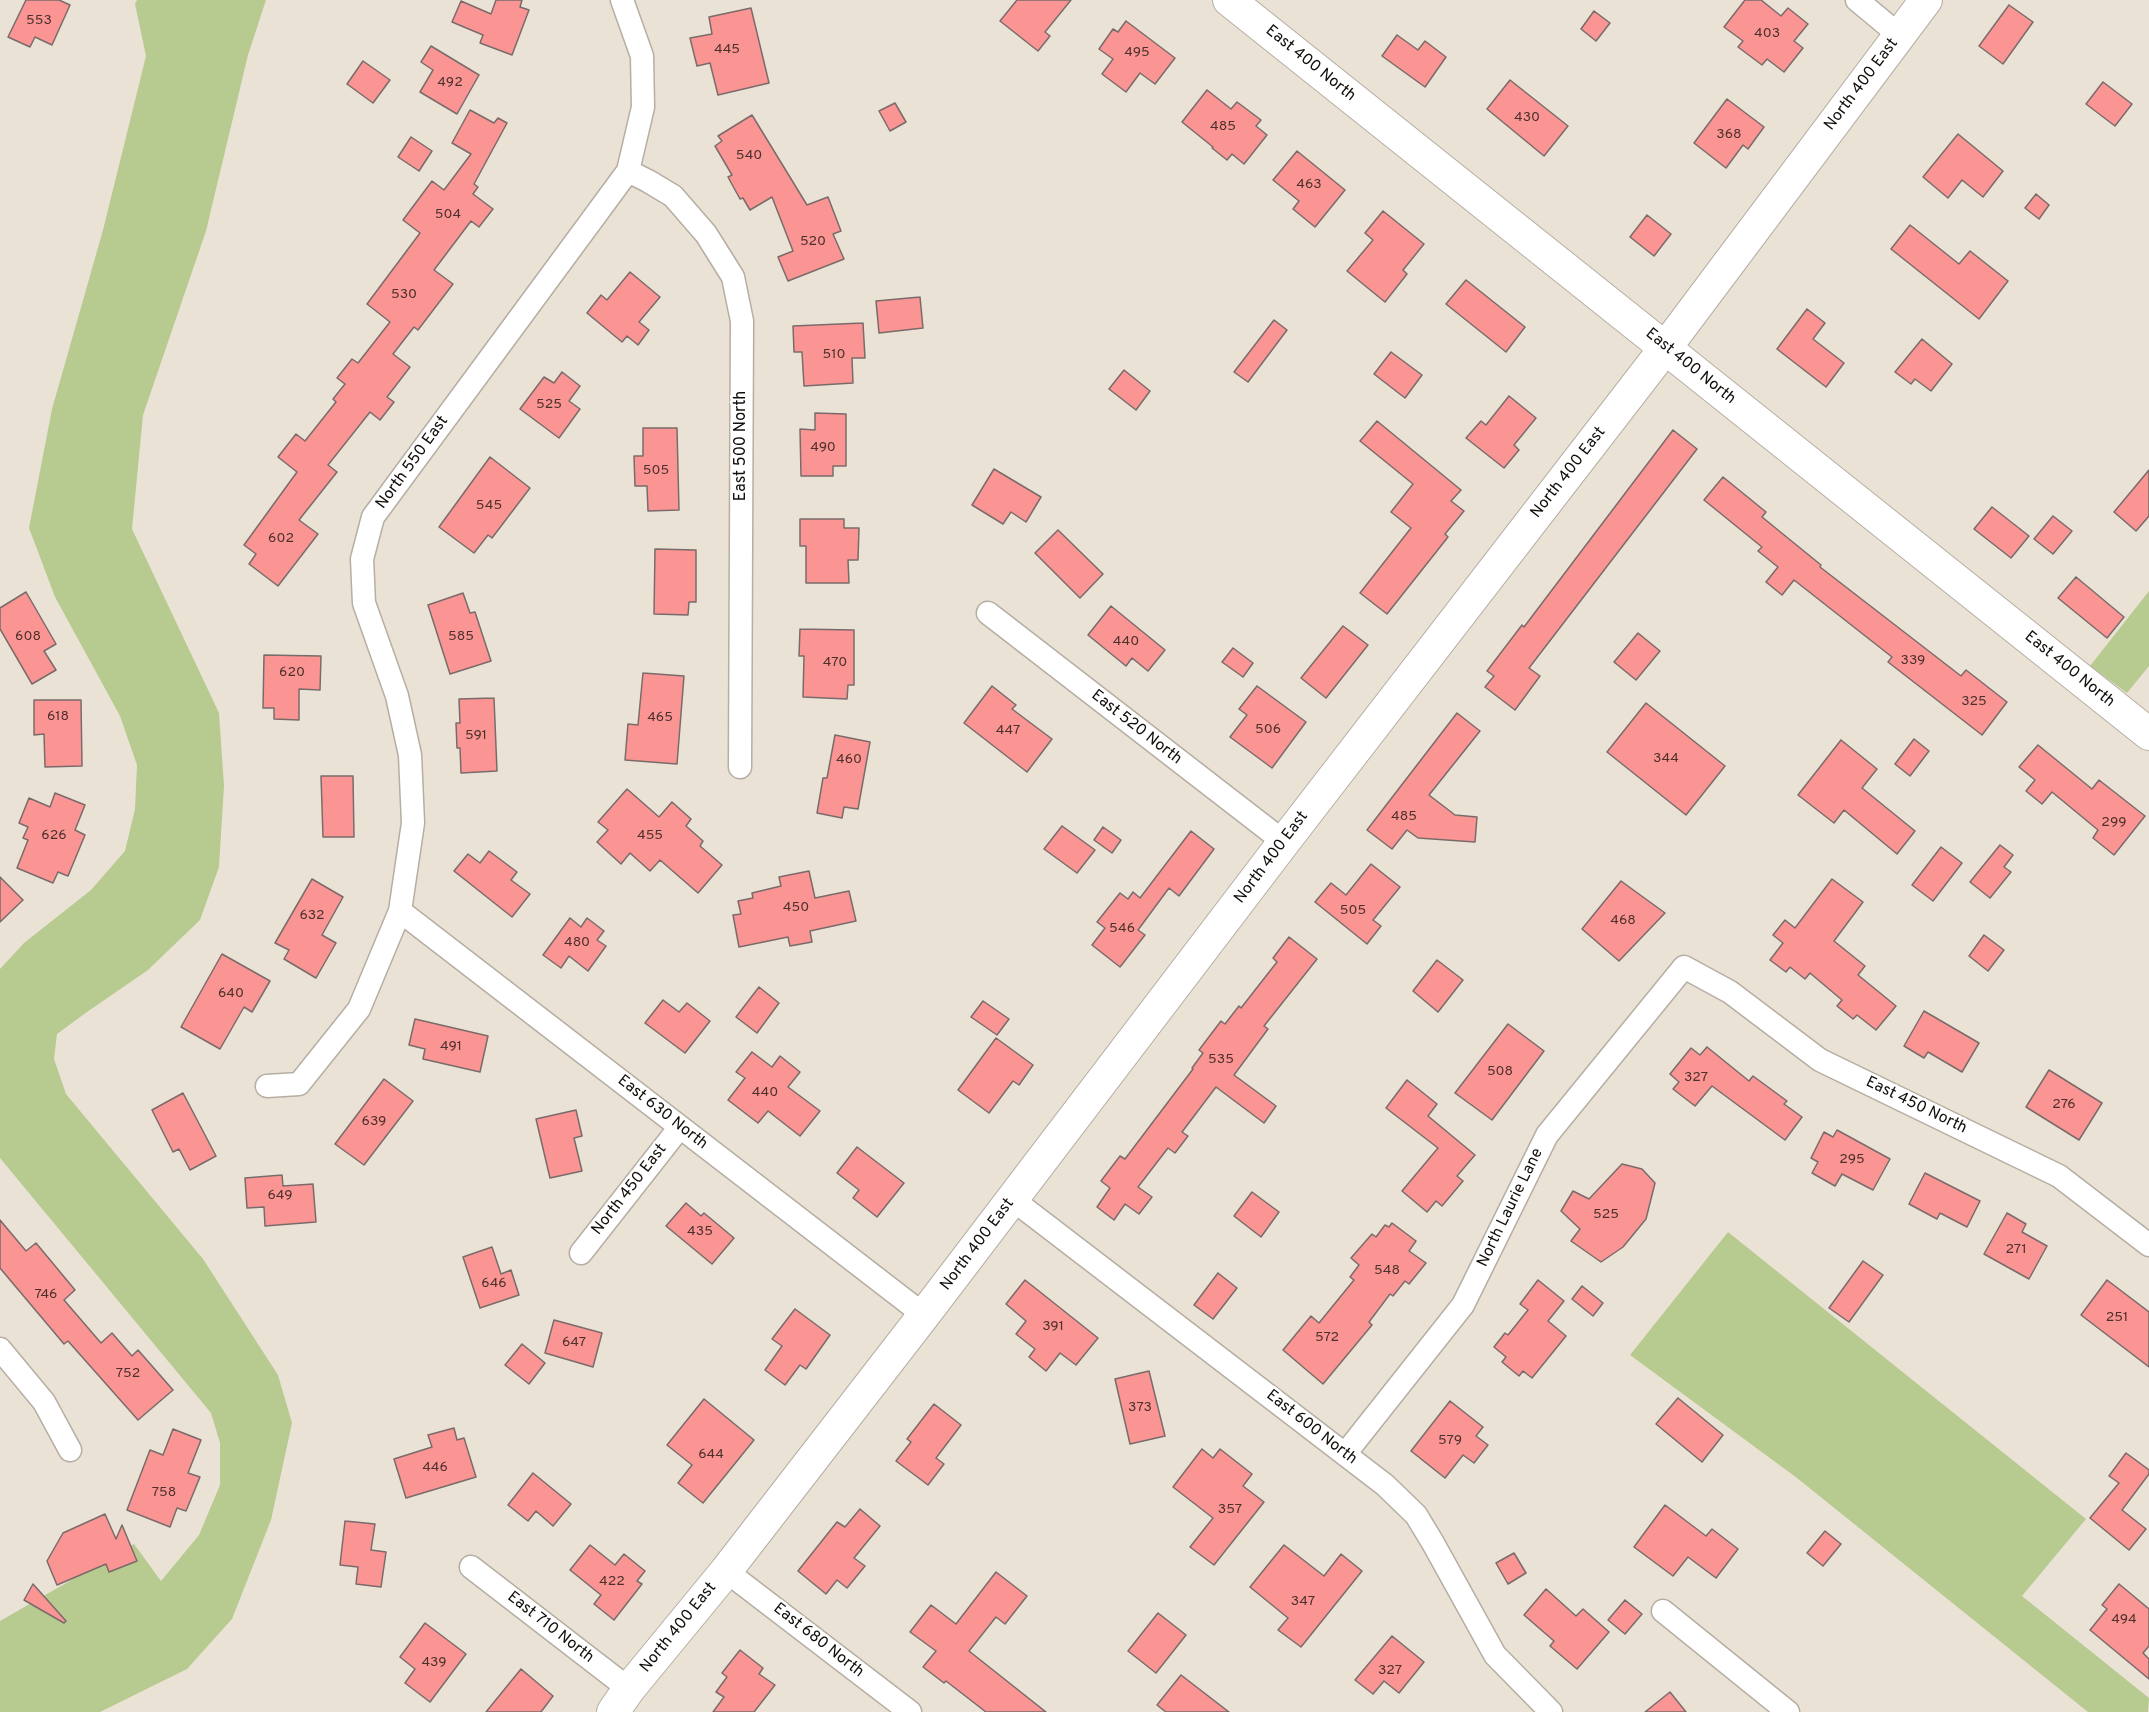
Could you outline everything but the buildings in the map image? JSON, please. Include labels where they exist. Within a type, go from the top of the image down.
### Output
[{"type":"street","points":[[622,0],[642,56],[643,107],[628,171]]},
{"type":"street","name":"East 400 North","points":[[1229,0],[2149,734]]},
{"type":"street","points":[[1857,0],[1899,35]]},
{"type":"street","name":"North 400 East","points":[[621,1701],[726,1571],[924,1315],[1666,347],[1926,0]]},
{"type":"street","name":"East 500 North","points":[[628,171],[648,180],[672,196],[706,234],[733,277],[742,321],[740,767]]},
{"type":"street","name":"North 550 East","points":[[267,1086],[299,1084],[359,1009],[400,911],[414,823],[410,755],[397,696],[364,603],[362,559],[373,517],[628,171]]},
{"type":"street","name":"East 520 North","points":[[988,613],[1284,843]]},
{"type":"street","name":"East 630 North","points":[[400,911],[924,1315]]},
{"type":"street","name":"East 450 North","points":[[1684,967],[1730,992],[1820,1060],[2059,1176],[2149,1245]]},
{"type":"street","name":"North Laurie Lane","points":[[1345,1454],[1463,1305],[1547,1135],[1684,967]]},
{"type":"street","name":"North 450 East","points":[[581,1253],[680,1127]]},
{"type":"street","name":"East 600 North","points":[[1012,1199],[1385,1485],[1416,1515],[1495,1655],[1551,1712]]},
{"type":"street","points":[[0,1349],[44,1402],[70,1450]]},
{"type":"street","name":"East 710 North","points":[[471,1567],[621,1701]]},
{"type":"street","name":"East 680 North","points":[[726,1571],[910,1712]]},
{"type":"street","points":[[1663,1611],[1788,1712]]},
{"type":"green space","points":[[137,0],[266,0],[248,55],[206,231],[143,415],[132,529],[219,713],[224,786],[219,867],[200,920],[148,970],[57,1034],[54,1059],[66,1094],[203,1259],[278,1375],[292,1423],[271,1520],[232,1619],[187,1669],[100,1712],[0,1712],[0,1621],[134,1544],[161,1581],[199,1535],[220,1485],[220,1443],[211,1413],[0,1158],[0,969],[24,943],[91,890],[125,851],[135,809],[137,765],[120,716],[55,597],[29,528],[52,409],[103,230],[146,56],[135,4]]},
{"type":"green space","points":[[2149,591],[2149,666],[2127,693],[2090,666]]},
{"type":"green space","points":[[1728,1232],[2086,1519],[2022,1596],[2149,1698],[2148,1712],[2088,1712],[1797,1478],[1630,1355]]}]
